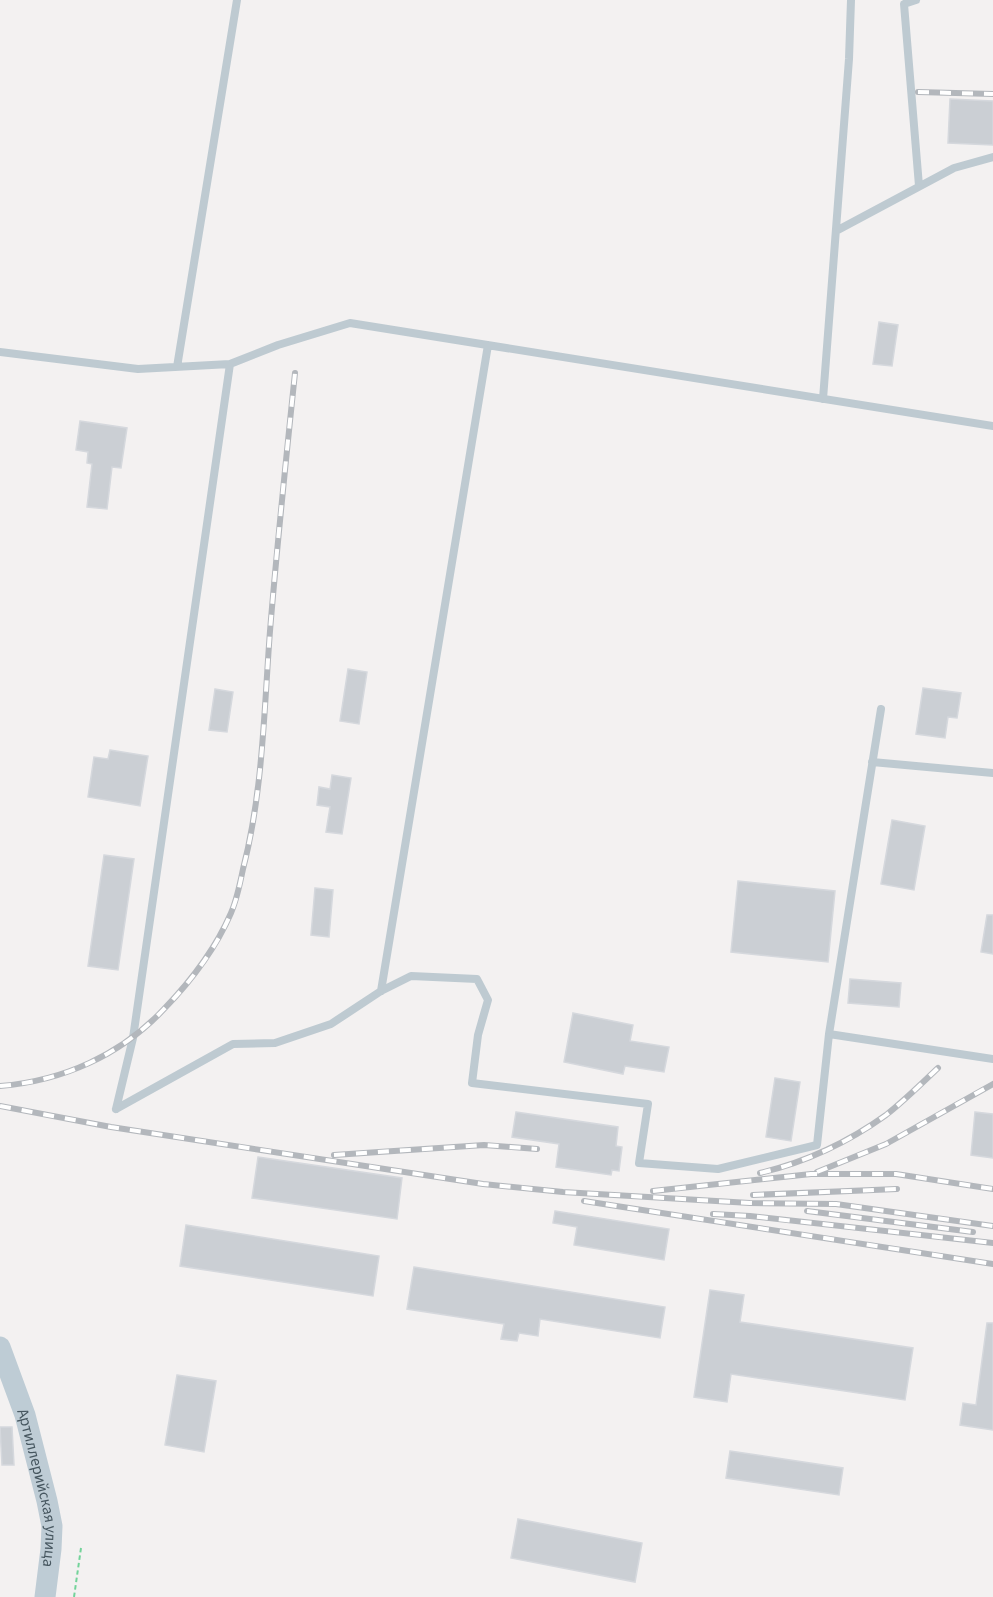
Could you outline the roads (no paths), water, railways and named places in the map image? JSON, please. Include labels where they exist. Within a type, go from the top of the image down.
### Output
[{"type":"street","name":"Артиллерийская улица","points":[[0,1347],[25,1415],[48,1501],[52,1526],[45,1597]]},
{"type":"lane","points":[[177,367],[237,0]]},
{"type":"lane","points":[[823,399],[849,59],[851,0]]},
{"type":"lane","points":[[916,0],[904,4],[919,186]]},
{"type":"lane","points":[[836,231],[954,168],[993,157]]},
{"type":"lane","points":[[0,352],[138,369],[230,364],[278,345],[350,323],[993,426]]},
{"type":"lane","points":[[381,991],[488,345]]},
{"type":"lane","points":[[230,364],[133,1038],[117,1109],[233,1044],[275,1043],[331,1024],[381,991],[411,976],[477,979],[488,1000],[478,1035],[472,1083],[648,1104],[639,1163],[648,1165],[717,1169],[817,1145],[829,1034],[881,709]]},
{"type":"lane","points":[[872,762],[993,773]]},
{"type":"lane","points":[[829,1034],[993,1059]]},
{"type":"railway","points":[[918,92],[993,94]]},
{"type":"railway","points":[[0,1086],[68,1072],[90,1063],[129,1040],[164,1009],[193,976],[218,940],[231,913],[250,840],[259,781],[273,599],[295,373]]},
{"type":"railway","points":[[760,1173],[810,1157],[856,1134],[893,1110],[938,1068]]},
{"type":"railway","points":[[817,1172],[886,1144],[993,1084]]},
{"type":"railway","points":[[0,1106],[111,1127],[483,1184],[563,1192],[750,1203],[836,1204],[993,1226]]},
{"type":"railway","points":[[334,1155],[484,1145],[537,1149]]},
{"type":"railway","points":[[653,1191],[811,1174],[896,1174],[993,1189]]},
{"type":"railway","points":[[753,1195],[897,1189]]},
{"type":"railway","points":[[584,1201],[993,1264]]},
{"type":"railway","points":[[807,1211],[973,1232]]},
{"type":"railway","points":[[713,1214],[750,1216],[993,1243]]}]
